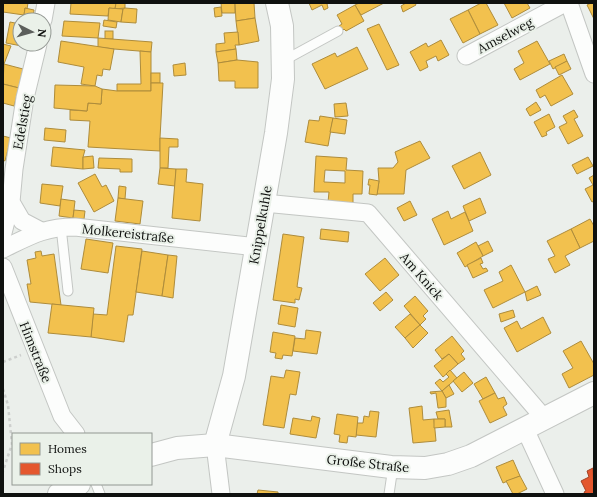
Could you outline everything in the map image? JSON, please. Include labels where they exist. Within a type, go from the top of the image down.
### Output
[{"type":"main road","name":"Knippelkuhle","points":[[215,445],[234,376],[277,125],[283,79],[282,26],[278,3]]},
{"type":"main road","name":"Große Straße","points":[[152,456],[177,448],[215,445],[393,467],[425,468],[448,464],[470,456],[594,393]]},
{"type":"main road","points":[[59,494],[77,485]]},
{"type":"street","name":"Amselweg","points":[[466,56],[565,3]]},
{"type":"street","points":[[569,3],[594,74]]},
{"type":"street","name":"Edelstieg","points":[[3,233],[11,202],[14,169],[23,112],[36,52]]},
{"type":"street","points":[[11,202],[22,221],[41,231]]},
{"type":"street","name":"Am Knick","points":[[264,203],[368,213],[544,418]]},
{"type":"street","name":"Molkereistraße","points":[[3,249],[41,231],[61,227],[75,227],[257,247]]},
{"type":"street","name":"Himstraße","points":[[3,267],[62,416],[75,433]]},
{"type":"street","points":[[525,429],[555,494]]},
{"type":"street","points":[[215,445],[221,494]]},
{"type":"lane","points":[[282,61],[338,31]]},
{"type":"lane","points":[[61,227],[68,291]]},
{"type":"lane","points":[[389,494],[393,467]]},
{"type":"path","points":[[3,362],[35,350]]},
{"type":"path","points":[[3,390],[8,404],[12,444],[3,471]]},
{"type":"building: Homes","points":[[3,3],[28,3],[27,9],[25,8],[24,12],[12,12],[12,13],[3,12]]},
{"type":"building: Homes","points":[[71,3],[116,3],[115,9],[109,8],[108,16],[70,14]]},
{"type":"building: Homes","points":[[116,3],[125,3],[125,8],[115,9]]},
{"type":"building: Homes","points":[[221,3],[235,3],[235,13],[222,13]]},
{"type":"building: Homes","points":[[235,3],[254,3],[255,18],[236,21]]},
{"type":"building: Homes","points":[[309,3],[330,3],[327,4],[328,8],[324,10],[322,5],[312,10]]},
{"type":"building: Homes","points":[[359,3],[384,3],[361,15],[355,5]]},
{"type":"building: Homes","points":[[406,3],[415,3],[416,5],[403,12],[401,6]]},
{"type":"building: Homes","points":[[481,3],[486,3],[498,25],[480,34],[468,10]]},
{"type":"building: Homes","points":[[504,3],[527,3],[530,8],[512,18]]},
{"type":"building: Homes","points":[[594,3],[594,19],[587,5]]},
{"type":"building: Homes","points":[[355,5],[364,21],[346,31],[344,29],[342,31],[339,26],[342,24],[337,15]]},
{"type":"building: Homes","points":[[221,7],[222,16],[215,17],[214,8]]},
{"type":"building: Homes","points":[[25,8],[34,10],[34,12],[24,12]]},
{"type":"building: Homes","points":[[109,8],[123,9],[121,22],[108,20]]},
{"type":"building: Homes","points":[[123,9],[137,9],[136,23],[121,22]]},
{"type":"building: Homes","points":[[468,10],[480,34],[463,43],[450,19]]},
{"type":"building: Homes","points":[[255,18],[259,41],[239,45],[236,21]]},
{"type":"building: Homes","points":[[104,20],[117,22],[116,28],[103,26]]},
{"type":"building: Homes","points":[[64,21],[100,23],[98,38],[62,36]]},
{"type":"building: Homes","points":[[10,22],[12,22],[12,44],[6,43]]},
{"type":"building: Homes","points":[[379,24],[399,65],[387,70],[367,29]]},
{"type":"building: Homes","points":[[105,31],[113,31],[113,39],[105,39]]},
{"type":"building: Homes","points":[[238,32],[239,45],[235,45],[236,49],[216,52],[216,44],[225,43],[224,33]]},
{"type":"building: Homes","points":[[98,38],[152,42],[151,52],[98,47]]},
{"type":"building: Homes","points":[[441,40],[449,55],[438,61],[436,56],[426,61],[428,67],[420,71],[410,52],[426,43],[428,47]]},
{"type":"building: Homes","points":[[61,41],[114,49],[110,70],[103,69],[102,76],[97,75],[95,86],[81,84],[84,67],[58,62]]},
{"type":"building: Homes","points":[[537,41],[550,64],[520,80],[514,69],[524,63],[518,51]]},
{"type":"building: Homes","points":[[3,44],[11,46],[4,64],[3,63]]},
{"type":"building: Homes","points":[[357,47],[368,69],[325,89],[312,64],[335,53],[337,57]]},
{"type":"building: Homes","points":[[236,49],[237,60],[218,63],[216,52]]},
{"type":"building: Homes","points":[[140,51],[151,52],[151,91],[117,91],[117,84],[141,84]]},
{"type":"building: Homes","points":[[564,54],[567,61],[553,69],[549,61]]},
{"type":"building: Homes","points":[[237,60],[258,62],[258,88],[235,88],[235,81],[219,81],[218,63]]},
{"type":"building: Homes","points":[[567,61],[571,69],[559,75],[555,67]]},
{"type":"building: Homes","points":[[185,63],[186,75],[174,76],[173,65]]},
{"type":"building: Homes","points":[[4,64],[23,69],[19,88],[3,84]]},
{"type":"building: Homes","points":[[151,73],[160,73],[160,83],[151,83]]},
{"type":"building: Homes","points":[[562,75],[573,94],[551,106],[545,95],[540,98],[536,90]]},
{"type":"building: Homes","points":[[151,83],[163,83],[160,151],[88,147],[90,121],[70,120],[70,110],[87,111],[88,103],[101,104],[102,89],[117,91],[151,91]]},
{"type":"building: Homes","points":[[3,84],[19,88],[14,106],[3,103]]},
{"type":"building: Homes","points":[[55,85],[95,86],[102,89],[101,104],[88,103],[87,111],[54,108]]},
{"type":"building: Homes","points":[[536,102],[541,110],[530,116],[526,109]]},
{"type":"building: Homes","points":[[346,103],[348,116],[335,117],[334,104]]},
{"type":"building: Homes","points":[[574,110],[578,117],[574,119],[583,136],[568,144],[559,127],[567,123],[563,116]]},
{"type":"building: Homes","points":[[549,114],[555,127],[546,132],[547,135],[542,137],[534,122]]},
{"type":"building: Homes","points":[[320,116],[333,118],[328,146],[305,142],[309,120],[319,121]]},
{"type":"building: Homes","points":[[333,118],[347,120],[345,134],[330,132]]},
{"type":"building: Homes","points":[[45,128],[66,130],[65,142],[44,140]]},
{"type":"building: Homes","points":[[3,136],[11,138],[5,161],[3,160]]},
{"type":"building: Homes","points":[[160,138],[178,139],[178,147],[169,147],[168,168],[160,168]]},
{"type":"building: Homes","points":[[420,141],[430,158],[406,170],[404,194],[377,194],[379,181],[378,168],[393,168],[398,162],[395,152]]},
{"type":"building: Homes","points":[[53,147],[85,150],[83,157],[83,169],[51,166]]},
{"type":"building: Homes","points":[[480,152],[491,175],[464,189],[452,166]]},
{"type":"building: Homes","points":[[93,156],[94,168],[83,169],[83,157]]},
{"type":"building: Homes","points":[[316,156],[347,158],[346,170],[363,171],[362,194],[353,194],[353,203],[328,202],[329,192],[314,192]],"holes":[[[325,170],[345,171],[345,183],[324,182]]]},
{"type":"building: Homes","points":[[588,157],[593,166],[577,174],[572,165]]},
{"type":"building: Homes","points":[[99,158],[132,159],[132,172],[120,172],[120,169],[98,168]]},
{"type":"building: Homes","points":[[160,168],[176,169],[175,186],[158,184]]},
{"type":"building: Homes","points":[[176,169],[187,169],[186,182],[203,184],[200,221],[172,218]]},
{"type":"building: Homes","points":[[95,174],[102,187],[106,185],[114,201],[94,212],[78,183]]},
{"type":"building: Homes","points":[[594,175],[594,201],[592,202],[585,189],[593,185],[589,178]]},
{"type":"building: Homes","points":[[369,179],[379,181],[377,195],[369,194]]},
{"type":"building: Homes","points":[[42,184],[63,186],[60,206],[40,203]]},
{"type":"building: Homes","points":[[119,186],[126,187],[125,199],[118,198]]},
{"type":"building: Homes","points":[[118,198],[143,201],[140,224],[115,221]]},
{"type":"building: Homes","points":[[480,198],[486,213],[469,221],[463,206]]},
{"type":"building: Homes","points":[[61,199],[75,201],[73,218],[59,216]]},
{"type":"building: Homes","points":[[410,201],[417,215],[404,221],[397,208]]},
{"type":"building: Homes","points":[[74,210],[85,211],[84,219],[73,218]]},
{"type":"building: Homes","points":[[448,211],[451,219],[465,212],[473,231],[444,245],[432,219]]},
{"type":"building: Homes","points":[[590,219],[594,226],[594,241],[580,248],[571,229]]},
{"type":"building: Homes","points":[[321,229],[349,232],[348,242],[320,239]]},
{"type":"building: Homes","points":[[571,229],[580,248],[565,256],[570,265],[555,273],[548,259],[555,256],[547,241]]},
{"type":"building: Homes","points":[[283,234],[304,237],[297,287],[302,288],[299,300],[295,299],[295,303],[273,300]]},
{"type":"building: Homes","points":[[86,239],[113,243],[108,273],[81,269]]},
{"type":"building: Homes","points":[[488,241],[493,251],[483,256],[478,246]]},
{"type":"building: Homes","points":[[476,242],[483,256],[465,267],[457,253]]},
{"type":"building: Homes","points":[[116,246],[142,249],[133,315],[128,315],[124,342],[91,337],[93,314],[107,315]]},
{"type":"building: Homes","points":[[41,251],[42,256],[54,254],[61,305],[30,302],[27,284],[31,284],[27,260],[36,258],[35,252]]},
{"type":"building: Homes","points":[[142,251],[168,255],[162,296],[136,292]]},
{"type":"building: Homes","points":[[168,255],[177,256],[173,298],[162,296]]},
{"type":"building: Homes","points":[[385,258],[399,275],[380,291],[365,274]]},
{"type":"building: Homes","points":[[481,258],[483,263],[480,264],[483,269],[486,268],[488,271],[473,278],[467,265]]},
{"type":"building: Homes","points":[[511,265],[525,292],[493,308],[484,290],[503,281],[499,272]]},
{"type":"building: Homes","points":[[537,286],[541,295],[527,301],[525,292]]},
{"type":"building: Homes","points":[[386,292],[393,300],[380,311],[373,303]]},
{"type":"building: Homes","points":[[415,296],[428,311],[423,316],[426,319],[420,325],[404,306]]},
{"type":"building: Homes","points":[[52,304],[94,308],[91,337],[48,333]]},
{"type":"building: Homes","points":[[281,305],[298,308],[295,327],[278,324]]},
{"type":"building: Homes","points":[[513,310],[515,317],[501,322],[499,314]]},
{"type":"building: Homes","points":[[410,314],[420,325],[405,338],[395,327]]},
{"type":"building: Homes","points":[[543,317],[551,333],[517,352],[504,328],[517,321],[521,329]]},
{"type":"building: Homes","points":[[420,325],[428,333],[413,348],[405,338]]},
{"type":"building: Homes","points":[[306,330],[321,332],[317,354],[293,351],[295,338],[305,339]]},
{"type":"building: Homes","points":[[273,332],[295,336],[292,356],[283,355],[282,359],[275,358],[276,353],[270,352]]},
{"type":"building: Homes","points":[[452,336],[464,351],[461,354],[465,359],[458,364],[449,354],[442,359],[435,350]]},
{"type":"building: Homes","points":[[581,341],[594,364],[594,375],[569,388],[562,374],[573,368],[563,351]]},
{"type":"building: Homes","points":[[449,354],[458,364],[443,377],[434,366]]},
{"type":"building: Homes","points":[[286,370],[300,372],[296,395],[290,394],[284,428],[263,425],[271,376],[284,378]]},
{"type":"building: Homes","points":[[450,370],[457,378],[442,391],[435,383],[440,379],[443,382],[449,377],[446,374]]},
{"type":"building: Homes","points":[[464,372],[473,383],[462,392],[453,381]]},
{"type":"building: Homes","points":[[486,377],[495,393],[483,399],[474,384]]},
{"type":"building: Homes","points":[[449,385],[454,394],[446,398],[442,391]]},
{"type":"building: Homes","points":[[442,391],[446,398],[446,407],[438,408],[436,393],[431,394],[430,392]]},
{"type":"building: Homes","points":[[495,393],[498,399],[504,397],[507,404],[503,407],[507,415],[490,423],[479,401]]},
{"type":"building: Homes","points":[[422,406],[423,420],[434,419],[436,441],[413,443],[409,408]]},
{"type":"building: Homes","points":[[449,410],[452,427],[445,427],[445,419],[438,419],[436,412]]},
{"type":"building: Homes","points":[[370,411],[379,412],[376,437],[356,435],[357,423],[363,423],[364,416],[369,417]]},
{"type":"building: Homes","points":[[337,414],[358,417],[356,437],[348,436],[347,443],[339,442],[340,435],[334,434]]},
{"type":"building: Homes","points":[[312,416],[320,418],[316,438],[290,434],[293,418],[311,421]]},
{"type":"building: Homes","points":[[434,419],[445,419],[445,427],[434,428]]},
{"type":"building: Homes","points":[[513,460],[520,476],[503,483],[496,467]]},
{"type":"building: Homes","points":[[520,476],[527,489],[517,494],[513,494],[506,481]]},
{"type":"building: Homes","points":[[258,490],[278,492],[278,494],[257,494]]},
{"type":"building: Shops","points":[[593,468],[594,494],[585,494],[584,492],[586,491],[581,481],[589,477],[587,471]]}]
